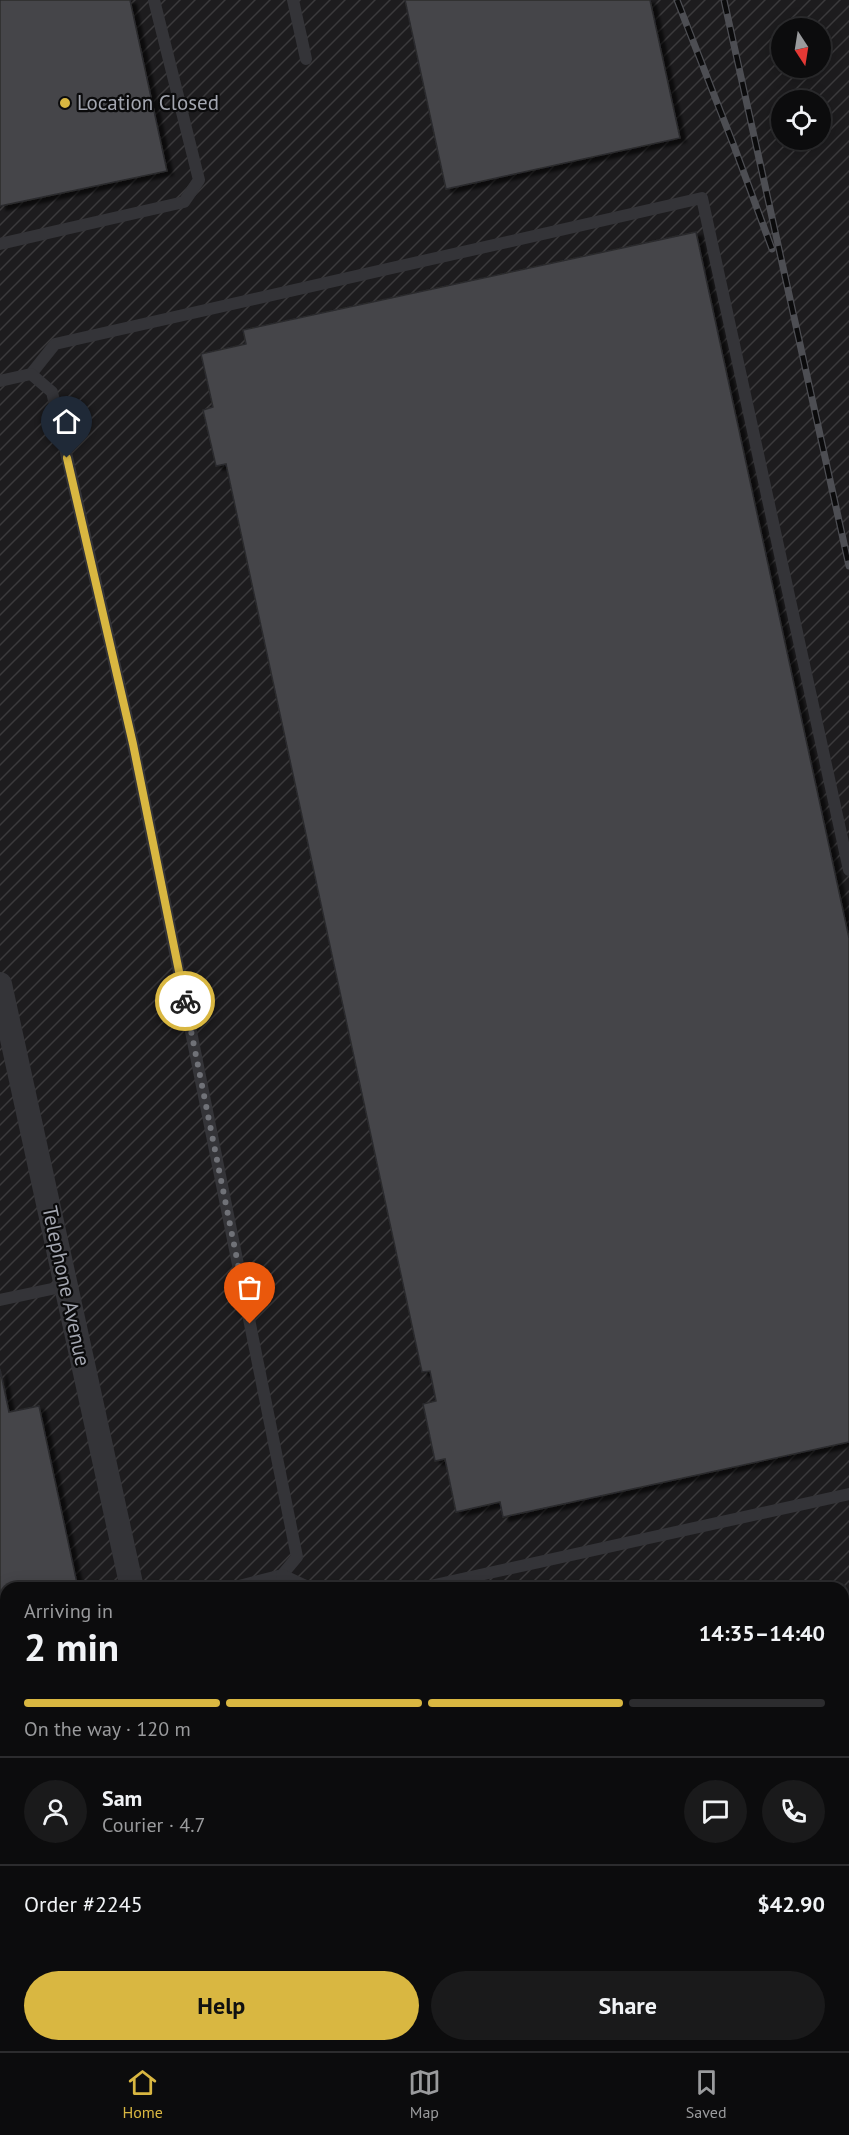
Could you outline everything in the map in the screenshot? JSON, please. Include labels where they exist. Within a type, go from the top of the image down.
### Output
[{"type":"street","name":"Telephone Avenue","points":[[0,984],[131,1582]]},
{"type":"lane","points":[[0,244],[184,202],[199,180],[154,0]]},
{"type":"lane","points":[[293,0],[306,60]]},
{"type":"lane","points":[[0,381],[31,374],[55,344],[702,198],[849,870]]},
{"type":"lane","points":[[31,374],[52,392],[133,744],[297,1557],[282,1575],[255,1582]]},
{"type":"lane","points":[[0,1300],[66,1286]]},
{"type":"lane","points":[[448,1582],[849,1494]]},
{"type":"lane","points":[[282,1575],[297,1582]]},
{"type":"shaded area","points":[[0,0],[849,0],[849,1582],[0,1582]]},
{"type":"building","points":[[0,0],[130,0],[167,171],[0,206]]},
{"type":"building","points":[[405,0],[650,0],[680,138],[446,189]]},
{"type":"building","points":[[696,232],[849,938],[849,1442],[503,1517],[500,1502],[456,1512],[445,1459],[435,1461],[423,1404],[436,1401],[430,1371],[422,1372],[226,464],[216,466],[203,410],[213,407],[201,354],[246,344],[243,330]]},
{"type":"building","points":[[0,1369],[9,1412],[39,1406],[77,1582],[0,1582]]},
{"type":"railway","points":[[677,0],[772,249]]},
{"type":"railway","points":[[724,0],[849,566]]},
{"type":"way so far","points":[[185,1001],[250,1324]]},
{"type":"place","name":"Location Closed","points":[[65,103]]},
{"type":"route","points":[[67,458],[133,744],[185,1001]]}]
